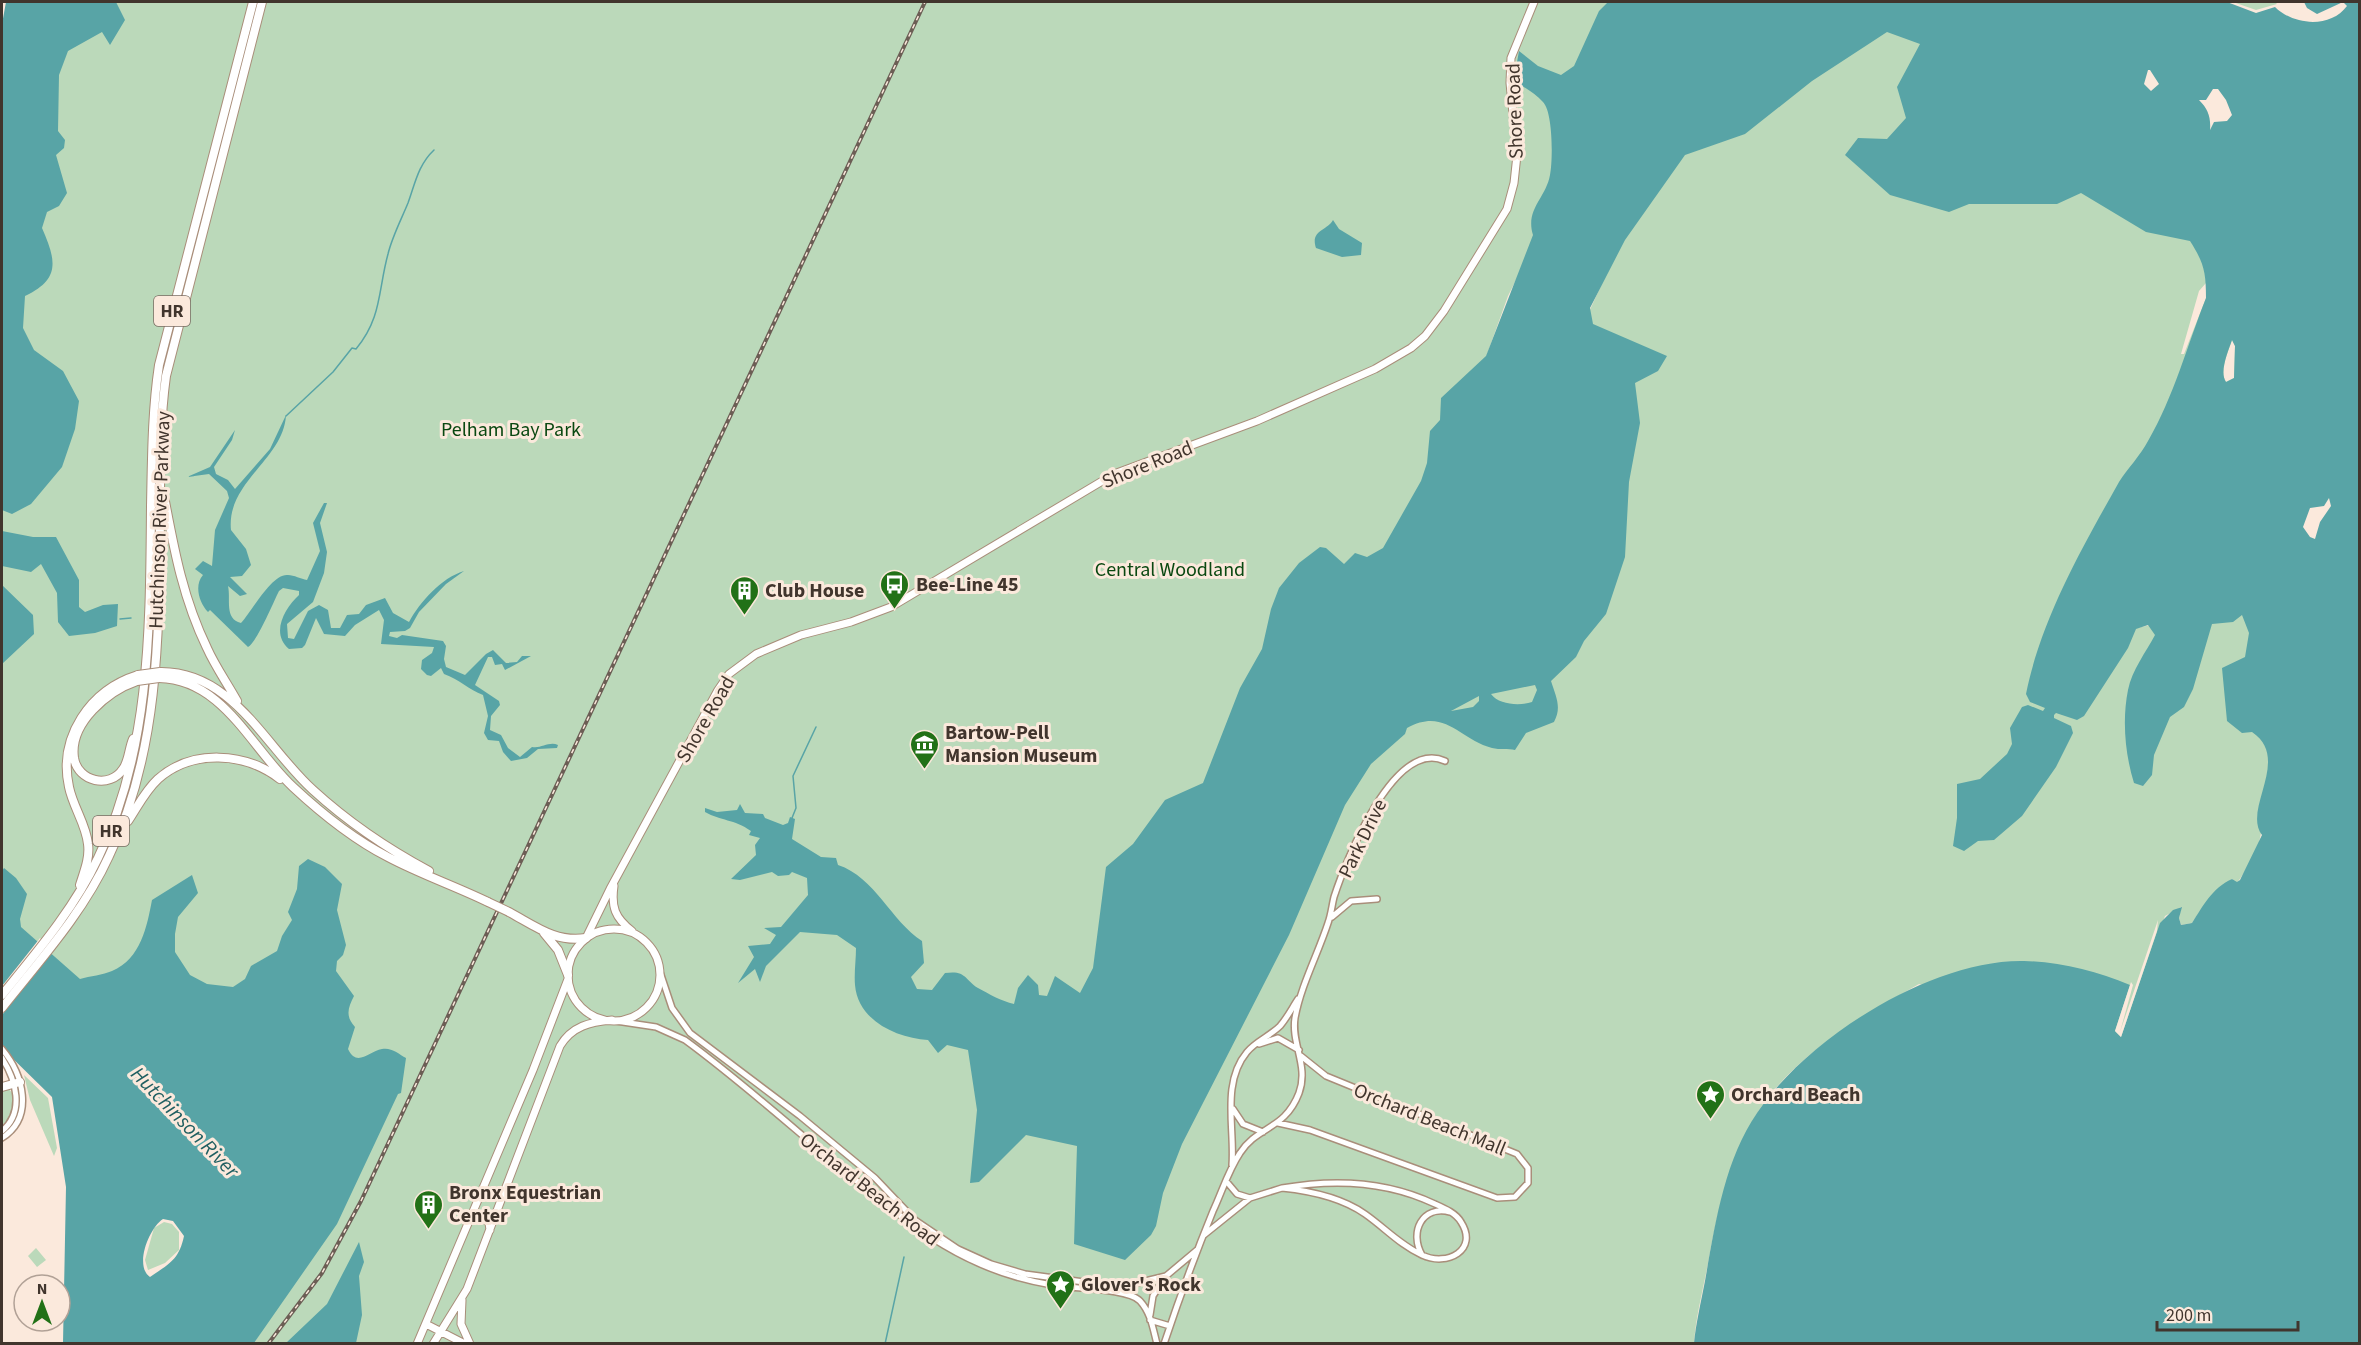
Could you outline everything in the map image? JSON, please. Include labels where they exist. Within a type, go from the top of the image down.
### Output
[{"type":"highway","name":"Hutchinson River Parkway","points":[[2,995],[70,915],[76,898],[99,857],[130,773],[138,726],[148,610],[152,424],[157,378],[169,322],[253,2]]},
{"type":"highway","name":"Hutchinson River Parkway","points":[[2,1008],[97,880],[121,832],[138,777],[150,713],[158,591],[162,408],[170,354],[262,2]]},
{"type":"highway","points":[[160,477],[173,551],[187,599],[212,658],[240,707]]},
{"type":"highway","points":[[76,898],[88,848],[87,836],[68,785],[70,744],[77,723],[95,700],[114,685],[137,678],[185,674],[201,679],[223,692],[240,707],[285,762],[334,808],[395,852],[451,884],[566,940],[586,938]]},
{"type":"highway","points":[[160,675],[188,682],[210,694],[299,792],[333,822],[369,846],[409,867],[451,884]]},
{"type":"highway","points":[[137,678],[110,694],[88,718],[75,749],[75,761],[80,772],[87,778],[99,781],[118,776],[125,767],[138,726]]},
{"type":"highway","points":[[121,832],[142,797],[159,778],[198,759],[221,757],[243,760],[265,769],[299,792]]},
{"type":"highway","points":[[536,926],[555,945],[568,977]]},
{"type":"highway","points":[[2,1087],[17,1083]]},
{"type":"main road","name":"Shore Road","points":[[586,938],[718,690],[729,675],[748,659],[801,635],[888,609],[1114,474],[1247,425],[1375,369],[1395,359],[1425,336],[1444,311],[1499,224],[1511,197],[1516,170],[1517,142],[1510,65],[1513,48],[1534,2]]},
{"type":"main road","name":"Shore Road","points":[[615,882],[613,909],[622,923],[639,936]]},
{"type":"main road","points":[[417,1344],[533,1070],[568,977],[573,954],[586,938],[610,929],[623,930],[639,936],[655,954],[660,972],[658,989],[650,1004],[633,1017],[580,1027],[567,1036],[560,1046],[490,1232],[462,1298],[433,1344]]},
{"type":"main road","points":[[568,977],[572,993],[581,1007],[595,1017],[614,1021]]},
{"type":"main road","points":[[468,1223],[475,1218],[482,1218],[489,1223],[490,1232]]},
{"type":"main road","points":[[462,1298],[462,1328],[470,1344]]},
{"type":"main road","points":[[426,1324],[465,1344]]},
{"type":"street","name":"Park Drive","points":[[1164,1344],[1189,1271],[1232,1167],[1246,1144],[1278,1123],[1289,1112],[1299,1093],[1303,1073],[1294,1024],[1301,995],[1329,921],[1334,897],[1364,826],[1380,798],[1402,773],[1417,761],[1431,757],[1445,761]]},
{"type":"street","name":"Park Drive","points":[[1329,921],[1337,911],[1351,901],[1377,899]]},
{"type":"street","name":"Orchard Beach Road","points":[[660,972],[672,1008],[690,1033],[800,1116],[875,1178],[915,1220],[948,1244],[999,1267],[1069,1282],[1125,1285],[1166,1276],[1198,1249]]},
{"type":"street","name":"Park Drive","points":[[1232,1167],[1234,1137],[1232,1087],[1238,1068],[1252,1047],[1279,1027],[1301,995]]},
{"type":"street","name":"Orchard Beach Road","points":[[614,1021],[656,1027],[685,1040],[903,1219],[946,1249],[990,1270],[1028,1281],[1131,1295],[1139,1300],[1150,1318],[1156,1344]]},
{"type":"street","points":[[1252,1047],[1278,1038],[1300,1053]]},
{"type":"street","points":[[2,1049],[11,1062],[22,1100],[20,1115],[14,1128],[2,1138]]},
{"type":"street","name":"Orchard Beach Mall","points":[[1278,1123],[1310,1130],[1497,1198],[1515,1197],[1528,1183],[1528,1168],[1517,1154],[1326,1076],[1313,1069],[1300,1053]]},
{"type":"street","points":[[2,1058],[17,1083],[15,1112],[2,1131]]},
{"type":"street","points":[[1231,1106],[1243,1125],[1263,1132]]},
{"type":"street","points":[[1226,1181],[1237,1194],[1250,1198]]},
{"type":"street","points":[[1203,1236],[1250,1198],[1282,1188],[1322,1183],[1370,1185],[1407,1193],[1457,1216],[1464,1227],[1466,1238],[1461,1250],[1444,1261],[1422,1255],[1404,1246],[1363,1213],[1347,1204],[1312,1192],[1282,1188]]},
{"type":"street","points":[[1422,1255],[1416,1239],[1418,1224],[1433,1211],[1450,1212]]},
{"type":"street","points":[[1175,1269],[1189,1271]]},
{"type":"street","points":[[1166,1276],[1154,1293],[1150,1318],[1170,1326]]},
{"type":"green space","name":"Pelham Bay Park","points":[[62,2],[1620,2],[1580,151],[1508,296],[1282,925],[1572,349],[1646,187],[1836,10],[2139,111],[2194,212],[2237,325],[2238,380],[2046,697],[2055,727],[2052,710],[2132,629],[2211,612],[2259,616],[2276,758],[2258,848],[2237,883],[2232,879],[2219,889],[2192,923],[2181,925],[2179,918],[2181,907],[2165,916],[2121,1037],[1919,984],[1852,1024],[1808,1056],[1771,1094],[1756,1115],[1732,1166],[1716,1221],[1694,1343],[254,1343],[261,1332],[2,947],[2,313]],"holes":[[[2206,283],[2206,298],[2184,354],[2181,354],[2199,291]],[[2232,340],[2235,346],[2234,378],[2226,382],[2223,373]]]},
{"type":"green space","points":[[2233,2],[2275,2],[2277,4],[2256,10]]},
{"type":"green space","points":[[24,1075],[48,1098],[57,1148],[54,1156],[30,1100]]},
{"type":"green space","points":[[8,1088],[13,1094],[12,1107],[8,1119],[2,1125],[2,1091]]},
{"type":"green space","points":[[164,1222],[172,1224],[179,1232],[179,1250],[165,1263],[148,1270],[145,1260],[154,1228]]},
{"type":"green space","points":[[36,1248],[46,1260],[37,1267],[28,1256]]},
{"type":"water","points":[[6,2],[116,2],[125,20],[110,45],[102,32],[68,51],[59,75],[58,131],[65,140],[64,148],[56,155],[67,193],[59,206],[47,212],[42,228],[50,250],[52,268],[45,283],[25,296],[23,328],[34,350],[63,371],[79,401],[75,429],[62,467],[31,504],[12,514],[2,510],[2,24]]},
{"type":"water","points":[[1608,2],[2227,2],[2256,13],[2275,7],[2291,18],[2311,22],[2331,18],[2340,13],[2347,6],[2343,2],[2359,2],[2359,1343],[1694,1343],[1717,1216],[1736,1152],[1757,1113],[1779,1085],[1807,1057],[1839,1031],[1912,988],[1951,973],[1988,964],[2024,961],[2078,968],[2130,985],[2115,1031],[2121,1037],[2160,923],[2173,910],[2182,907],[2179,918],[2181,925],[2192,923],[2219,887],[2232,879],[2237,882],[2240,880],[2262,835],[2257,824],[2268,756],[2263,743],[2252,732],[2242,733],[2227,721],[2222,668],[2245,657],[2249,633],[2242,615],[2233,622],[2212,624],[2193,689],[2184,707],[2170,717],[2154,755],[2152,775],[2143,786],[2134,783],[2131,772],[2125,737],[2125,713],[2128,690],[2133,675],[2155,635],[2148,625],[2136,629],[2128,648],[2084,716],[2077,720],[2056,713],[2054,715],[2054,718],[2071,726],[2073,733],[2056,767],[2022,816],[1994,840],[1978,841],[1964,851],[1953,846],[1957,818],[1957,784],[1980,779],[2007,754],[2012,744],[2010,728],[2022,707],[2028,705],[2043,711],[2045,708],[2030,702],[2026,694],[2052,611],[2091,532],[2119,482],[2145,446],[2157,424],[2180,371],[2206,298],[2205,281],[2201,262],[2190,241],[2146,232],[2081,193],[2057,204],[1969,204],[1949,212],[1890,195],[1845,155],[1858,138],[1887,139],[1906,118],[1897,87],[1920,44],[1887,32],[1812,81],[1745,134],[1685,155],[1625,240],[1590,308],[1593,324],[1667,356],[1658,371],[1635,383],[1640,423],[1629,482],[1625,557],[1606,614],[1584,641],[1576,657],[1551,681],[1558,707],[1554,722],[1526,733],[1515,750],[1495,749],[1480,744],[1442,723],[1420,722],[1407,728],[1405,734],[1371,764],[1345,805],[1289,935],[1182,1144],[1163,1193],[1156,1226],[1151,1235],[1125,1260],[1074,1244],[1077,1146],[1026,1135],[979,1182],[970,1183],[977,1110],[968,1050],[947,1045],[938,1053],[928,1040],[904,1036],[871,1018],[858,998],[855,985],[856,948],[837,935],[800,932],[766,966],[760,982],[755,969],[738,983],[754,957],[748,946],[770,944],[776,935],[764,928],[781,927],[808,895],[807,878],[792,872],[789,875],[778,876],[772,872],[740,880],[731,879],[756,855],[755,845],[760,838],[749,835],[751,831],[739,824],[705,812],[705,808],[717,812],[737,810],[740,804],[745,813],[763,814],[765,818],[783,825],[788,823],[790,817],[795,819],[792,839],[821,857],[836,858],[838,865],[851,871],[873,889],[901,922],[922,941],[924,963],[911,977],[917,989],[932,990],[945,973],[952,972],[961,974],[978,988],[1014,1004],[1018,988],[1028,975],[1038,985],[1039,995],[1047,996],[1055,976],[1080,993],[1093,968],[1106,867],[1133,844],[1165,800],[1203,783],[1240,688],[1262,649],[1271,609],[1279,588],[1299,563],[1320,547],[1326,548],[1344,564],[1355,553],[1367,557],[1383,548],[1421,481],[1427,463],[1430,431],[1440,420],[1441,398],[1486,356],[1533,235],[1532,218],[1550,175],[1552,148],[1549,116],[1543,102],[1521,85],[1517,62],[1519,51],[1538,66],[1561,75],[1574,66],[1599,11]],"holes":[[[2148,70],[2150,70],[2159,84],[2151,91],[2144,84]],[[2213,89],[2218,89],[2226,100],[2232,115],[2227,121],[2214,122],[2210,130],[2208,114],[2199,100],[2206,100]],[[2232,340],[2235,346],[2234,378],[2226,382],[2223,373]],[[2329,498],[2331,506],[2320,522],[2315,539],[2310,537],[2303,527],[2310,508],[2324,506]],[[1535,685],[1537,690],[1532,702],[1527,703],[1510,704],[1491,694]],[[1479,696],[1479,701],[1473,707],[1451,711]]]},
{"type":"water","points":[[2304,2],[2343,2],[2317,14],[2307,8]]},
{"type":"water","points":[[1333,220],[1339,229],[1362,243],[1361,255],[1342,257],[1316,248],[1317,234]]},
{"type":"water","points":[[286,415],[283,431],[276,445],[246,484],[237,498],[232,513],[231,530],[246,549],[251,565],[242,576],[230,577],[247,594],[240,596],[228,586],[229,608],[232,617],[241,623],[269,586],[282,576],[290,575],[307,580],[320,551],[313,523],[324,503],[327,503],[320,523],[327,552],[324,573],[313,602],[287,624],[288,638],[294,639],[308,611],[319,605],[328,610],[331,628],[340,628],[347,615],[359,614],[366,605],[385,598],[393,613],[409,622],[439,585],[464,571],[446,584],[419,612],[410,628],[405,631],[390,632],[389,636],[397,638],[402,635],[443,641],[446,646],[444,659],[446,667],[465,675],[493,650],[506,663],[517,662],[522,656],[531,656],[505,670],[502,664],[495,665],[492,657],[488,657],[475,685],[499,701],[500,705],[491,716],[490,730],[501,735],[508,748],[520,757],[532,747],[555,744],[558,745],[557,748],[538,749],[527,758],[511,761],[503,752],[499,741],[488,740],[484,733],[488,716],[483,695],[444,674],[441,668],[431,676],[427,675],[421,669],[422,660],[432,653],[434,647],[381,644],[384,620],[379,610],[355,625],[345,636],[324,634],[316,618],[305,645],[302,648],[289,649],[283,643],[280,628],[285,614],[299,595],[299,591],[283,588],[279,591],[260,630],[248,647],[210,610],[208,612],[200,599],[198,589],[203,575],[195,569],[203,561],[212,566],[215,530],[229,498],[227,491],[209,474],[187,477],[210,467],[235,430],[232,440],[214,467],[216,474],[228,480],[235,489],[270,449]]},
{"type":"water","points":[[2,531],[33,537],[56,537],[79,580],[79,607],[85,612],[103,605],[118,604],[117,626],[95,633],[69,636],[58,622],[57,593],[41,564],[31,572],[2,566]]},
{"type":"water","points":[[2,585],[33,615],[34,634],[2,664]]},
{"type":"water","name":"Hutchinson River","points":[[308,859],[325,867],[342,884],[337,910],[346,945],[343,955],[337,961],[336,971],[354,996],[348,1012],[355,1027],[348,1049],[352,1055],[359,1058],[377,1050],[389,1049],[406,1058],[401,1093],[398,1094],[337,1224],[254,1343],[63,1343],[63,1333],[72,1333],[72,1273],[64,1273],[66,1187],[52,1097],[2,1048],[2,871],[4,868],[16,878],[27,894],[20,919],[21,927],[80,979],[105,974],[122,966],[141,941],[152,900],[192,875],[198,893],[178,917],[175,952],[190,975],[207,984],[233,987],[245,979],[251,966],[277,951],[282,936],[292,920],[288,912],[297,889],[299,866]],"holes":[[[163,1219],[173,1221],[184,1236],[176,1256],[168,1265],[150,1277],[145,1272],[143,1256],[153,1230]]]},
{"type":"water","points":[[359,1242],[364,1262],[359,1276],[362,1315],[356,1343],[286,1343],[327,1304]]},
{"type":"pier","points":[[2158,920],[2157,931],[2121,1037],[2115,1031],[2131,982],[2133,985],[2120,1032]]},
{"type":"pier","points":[[40,938],[53,951],[2,1015],[2,986]]},
{"type":"waterway","points":[[286,416],[333,372],[352,348],[356,349],[371,326],[392,241],[421,168],[434,150]]},
{"type":"waterway","points":[[120,619],[131,618]]},
{"type":"waterway","points":[[792,818],[796,808],[793,776],[816,727]]},
{"type":"waterway","points":[[885,1344],[904,1257]]},
{"type":"railway","points":[[268,1344],[322,1273],[361,1201],[925,2]]},
{"type":"place","name":"Bee-Line 45","points":[[895,610]]},
{"type":"place","name":"Club House","points":[[744,616]]},
{"type":"place","name":"Bartow-Pell Mansion Museum","points":[[924,770]]},
{"type":"place","name":"Orchard Beach","points":[[1710,1120]]},
{"type":"place","name":"Bronx Equestrian Center","points":[[428,1230]]},
{"type":"place","name":"Glover's Rock","points":[[1060,1310]]},
{"type":"park label","name":"Central Woodland","points":[[1170,569]]}]
